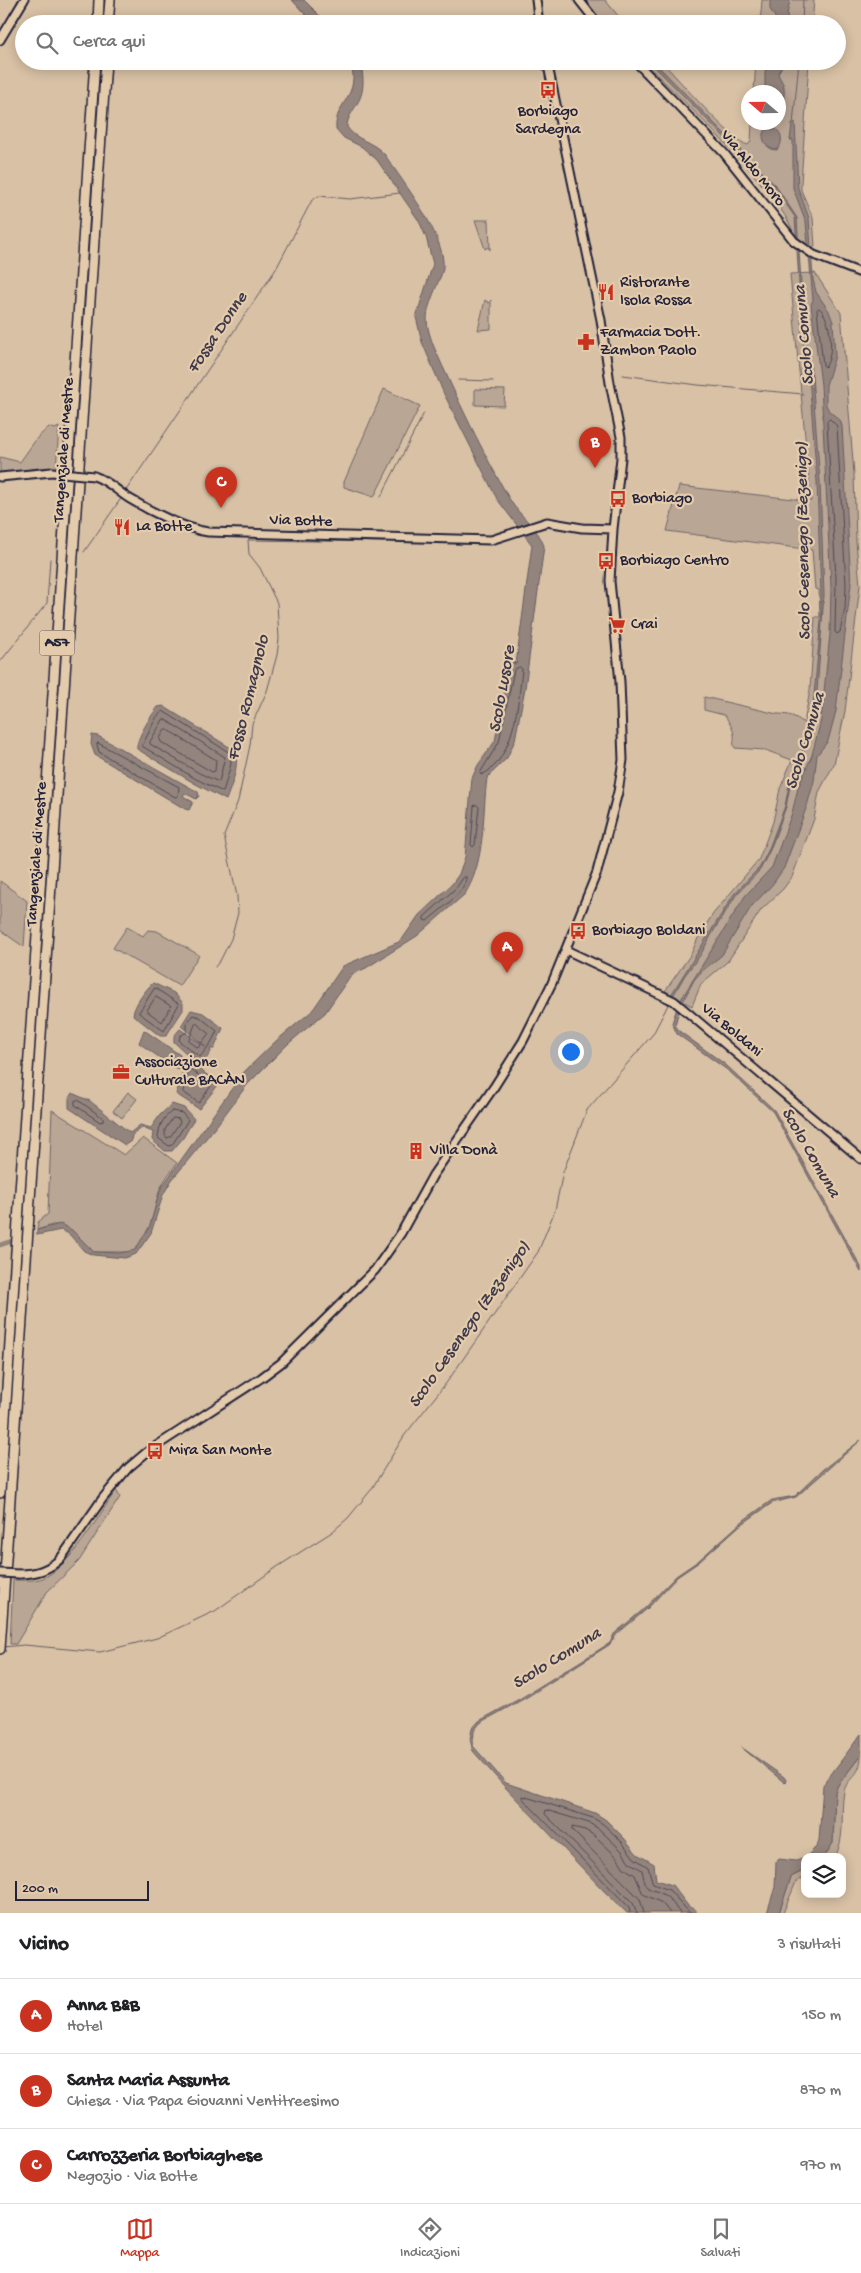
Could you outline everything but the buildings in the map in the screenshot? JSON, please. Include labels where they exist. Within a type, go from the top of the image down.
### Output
[{"type":"highway","points":[[98,15],[99,0]]},
{"type":"highway","points":[[109,15],[110,0]]},
{"type":"highway","name":"Tangenziale di Mestre","points":[[0,1493],[94,70]]},
{"type":"highway","name":"Tangenziale di Mestre","points":[[0,1649],[105,70]]},
{"type":"main road","points":[[0,40],[24,0]]},
{"type":"main road","points":[[536,0],[538,15]]},
{"type":"main road","points":[[580,0],[591,15]]},
{"type":"main road","points":[[0,1573],[19,1574],[45,1571],[54,1565],[61,1558],[103,1498],[128,1468],[147,1452],[282,1363],[370,1277],[401,1233],[436,1169],[512,1059],[534,1021],[566,950],[605,846],[621,774],[623,727],[610,581],[613,529],[621,458],[621,436],[610,383],[601,320],[549,70]]},
{"type":"main road","name":"Via Aldo Moro","points":[[644,70],[731,161],[790,237],[804,249],[861,273]]},
{"type":"main road","name":"Via Botte","points":[[0,477],[52,472],[94,476],[108,482],[124,495],[187,526],[215,533],[491,540],[547,522],[582,528],[613,529]]},
{"type":"main road","name":"Via Boldani","points":[[566,950],[672,1000],[861,1159]]},
{"type":"shaded area","points":[[583,0],[605,0],[618,15],[596,15]]},
{"type":"shaded area","points":[[762,0],[814,0],[813,15],[761,15]]},
{"type":"shaded area","points":[[652,70],[669,70],[717,121],[740,141],[748,145],[751,141],[752,130],[786,130],[786,85],[754,85],[755,70],[808,70],[801,190],[813,218],[815,247],[813,246],[813,249],[794,236],[787,220],[772,198],[727,146]]},
{"type":"shaded area","points":[[475,220],[489,220],[490,250],[488,247],[485,249]]},
{"type":"shaded area","points":[[815,273],[841,313],[854,474],[856,542],[860,585],[845,711],[834,764],[819,792],[814,819],[792,877],[783,889],[761,910],[728,961],[701,984],[692,1006],[665,991],[691,954],[699,936],[713,914],[759,859],[773,822],[780,789],[792,760],[765,750],[735,748],[732,727],[724,715],[704,710],[704,697],[788,715],[804,723],[810,690],[815,617],[820,617],[819,590],[815,589],[812,550],[667,531],[679,486],[811,501],[790,274]]},
{"type":"shaded area","points":[[485,300],[489,303],[491,300],[491,329],[478,330]]},
{"type":"shaded area","points":[[384,389],[420,406],[374,497],[344,487],[344,482]]},
{"type":"shaded area","points":[[475,389],[505,390],[504,406],[475,405]]},
{"type":"shaded area","points":[[49,427],[55,429],[59,427],[56,469],[39,468],[0,473],[0,457],[20,462],[37,438]]},
{"type":"shaded area","points":[[0,881],[27,901],[24,947],[0,930]]},
{"type":"shaded area","points":[[127,927],[143,936],[148,930],[157,931],[199,955],[179,986],[113,948]]},
{"type":"shaded area","points":[[128,1092],[137,1099],[122,1118],[113,1111]]},
{"type":"shaded area","points":[[52,1110],[124,1155],[143,1138],[177,1163],[160,1189],[150,1224],[143,1240],[132,1252],[94,1252],[63,1225],[52,1225],[37,1230],[38,1222],[48,1214]]},
{"type":"shaded area","points":[[116,1490],[120,1497],[79,1561],[47,1592],[16,1644],[10,1644],[13,1580],[40,1579],[51,1574],[62,1565],[92,1527]]},
{"type":"shaded area","points":[[861,1755],[859,1768],[844,1792],[842,1833],[838,1849],[836,1853],[827,1853],[833,1843],[835,1792],[838,1785]]},
{"type":"shaded area","points":[[801,1872],[801,1879],[796,1882],[783,1913],[779,1913],[791,1877]]},
{"type":"water","points":[[292,0],[304,0],[319,15],[306,15]]},
{"type":"water","points":[[770,0],[790,0],[787,15],[774,15],[770,9]]},
{"type":"water","points":[[352,70],[362,70],[362,94],[350,116],[347,127],[355,135],[385,155],[422,209],[438,240],[443,267],[427,316],[428,329],[434,347],[470,425],[510,500],[538,533],[544,546],[525,688],[515,740],[507,758],[487,778],[480,853],[472,881],[465,894],[417,936],[366,968],[351,975],[325,1013],[288,1044],[247,1085],[171,1181],[163,1195],[151,1233],[136,1254],[125,1258],[93,1255],[84,1251],[69,1234],[61,1230],[37,1235],[37,1230],[60,1224],[72,1230],[94,1252],[120,1253],[135,1250],[150,1226],[161,1188],[243,1073],[276,1041],[312,1011],[343,966],[401,941],[419,915],[452,884],[459,874],[465,857],[472,778],[478,765],[495,741],[510,662],[516,664],[532,545],[497,499],[444,394],[422,342],[416,317],[433,264],[426,237],[419,221],[377,160],[362,147],[344,138],[336,129],[339,112],[353,83]]},
{"type":"water","name":"Scolo Comuna","points":[[658,70],[662,70],[776,186],[797,218],[804,331],[812,376],[820,482],[824,595],[816,705],[801,762],[790,786],[786,807],[770,850],[760,870],[736,895],[701,954],[685,975],[673,996],[671,995],[734,894],[760,867],[768,851],[785,806],[790,780],[799,761],[812,716],[821,621],[817,482],[809,376],[802,332],[795,217],[774,187]]},
{"type":"water","points":[[766,70],[780,70],[778,73],[783,85],[765,85]]},
{"type":"water","points":[[795,122],[798,188],[809,218],[813,279],[816,292],[829,311],[833,322],[835,356],[826,385],[826,405],[829,411],[840,420],[842,426],[851,584],[836,711],[828,741],[817,755],[814,781],[807,806],[784,868],[772,885],[751,907],[722,955],[694,980],[682,1003],[680,1001],[745,896],[772,867],[792,813],[798,788],[812,755],[821,720],[830,634],[831,587],[821,385],[811,304],[813,300],[806,222],[793,188],[793,140],[790,140],[792,124]]},
{"type":"water","points":[[767,130],[777,130],[781,136],[781,142],[777,150],[768,147],[763,133]]},
{"type":"water","points":[[163,706],[234,750],[236,768],[226,800],[137,749],[141,734],[148,721],[158,707]]},
{"type":"water","points":[[92,735],[98,736],[198,792],[199,796],[196,799],[185,793],[183,796],[193,802],[189,810],[185,809],[95,755],[91,744]]},
{"type":"water","points":[[153,983],[174,993],[183,1003],[183,1010],[166,1036],[160,1036],[133,1015],[141,998]]},
{"type":"water","points":[[677,1008],[679,1010],[675,1025],[679,1031],[726,1065],[774,1110],[861,1267],[861,1272],[773,1112],[730,1072],[677,1034],[672,1023]]},
{"type":"water","points":[[191,1010],[203,1013],[223,1028],[214,1049],[210,1049],[211,1052],[203,1063],[187,1054],[174,1042],[174,1036],[180,1029],[206,1047],[181,1026]]},
{"type":"water","points":[[144,1030],[180,1055],[179,1069],[173,1067],[139,1043]]},
{"type":"water","points":[[188,1061],[218,1085],[199,1109],[176,1094],[185,1063]]},
{"type":"water","points":[[72,1093],[90,1101],[130,1133],[140,1125],[151,1128],[160,1115],[172,1104],[184,1108],[194,1119],[183,1138],[172,1151],[165,1151],[152,1140],[153,1132],[142,1128],[132,1135],[131,1141],[125,1145],[69,1108],[69,1098]]},
{"type":"water","points":[[861,1440],[796,1497],[772,1503],[738,1527],[699,1562],[677,1577],[648,1608],[617,1634],[609,1645],[527,1697],[480,1723],[474,1731],[473,1746],[506,1783],[595,1813],[606,1820],[637,1854],[654,1864],[656,1880],[672,1885],[689,1907],[696,1910],[696,1913],[627,1913],[504,1786],[473,1751],[470,1739],[472,1729],[479,1721],[521,1698],[610,1643],[614,1634],[644,1609],[676,1576],[698,1561],[744,1520],[772,1500],[795,1496],[822,1470]]},
{"type":"water","points":[[861,1734],[861,1755],[838,1785],[835,1792],[833,1843],[827,1853],[810,1853],[817,1846],[819,1840],[823,1785]]},
{"type":"water","points":[[741,1747],[784,1777],[785,1783]]},
{"type":"water","points":[[779,1859],[796,1861],[801,1859],[801,1872],[791,1877],[779,1913],[767,1913],[775,1887],[776,1862]]},
{"type":"waterway","points":[[0,32],[18,0]]},
{"type":"waterway","points":[[802,15],[803,0]]},
{"type":"waterway","points":[[793,124],[798,70]]},
{"type":"waterway","name":"Fossa Donne","points":[[125,492],[276,269],[312,200],[319,196],[350,199],[400,193]]},
{"type":"waterway","name":"Fosso Romagnolo","points":[[623,375],[698,385],[803,394]]},
{"type":"waterway","name":"Fosso Romagnolo","points":[[458,380],[493,381]]},
{"type":"waterway","name":"Fosso Romagnolo","points":[[381,497],[424,413]]},
{"type":"waterway","name":"Fossa Donne","points":[[84,552],[122,497]]},
{"type":"waterway","name":"Fosso Romagnolo","points":[[215,967],[231,939],[238,913],[237,896],[224,836],[238,801],[250,745],[252,724],[267,691],[277,655],[279,639],[277,603],[260,568],[249,554],[248,540],[385,542]]},
{"type":"waterway","name":"Fossa Donne","points":[[0,662],[47,603],[50,559]]},
{"type":"waterway","points":[[508,661],[517,663]]},
{"type":"waterway","name":"Scolo Cesenego (Zezenigo)","points":[[3,1647],[24,1645],[100,1652],[157,1638],[215,1611],[277,1567],[332,1532],[348,1518],[371,1490],[404,1436],[447,1382],[538,1252],[555,1210],[563,1172],[587,1110],[653,1034],[670,1001]]},
{"type":"waterway","name":"Scolo Lusore","points":[[0,1245],[18,1239]]},
{"type":"place","name":"Borbiago Sardegna","points":[[548,90]]},
{"type":"place","name":"Ristorante Isola Rossa","points":[[606,292]]},
{"type":"place","name":"Farmacia Dott. Zambon Paolo","points":[[586,342]]},
{"type":"place","name":"Santa Maria Assunta","points":[[595,468]]},
{"type":"place","name":"Borbiago","points":[[618,499]]},
{"type":"place","name":"Carrozzeria Borbiaghese","points":[[221,508]]},
{"type":"place","name":"La Botte","points":[[122,527]]},
{"type":"place","name":"Borbiago Centro","points":[[606,561]]},
{"type":"place","name":"Crai","points":[[617,625]]},
{"type":"place","name":"Borbiago Boldani","points":[[578,931]]},
{"type":"place","name":"Anna B&B","points":[[507,973]]},
{"type":"place","name":"Associazione Culturale BACÀN","points":[[121,1072]]},
{"type":"place","name":"Villa Donà","points":[[416,1151]]},
{"type":"place","name":"Mira San Monte","points":[[155,1451]]}]
